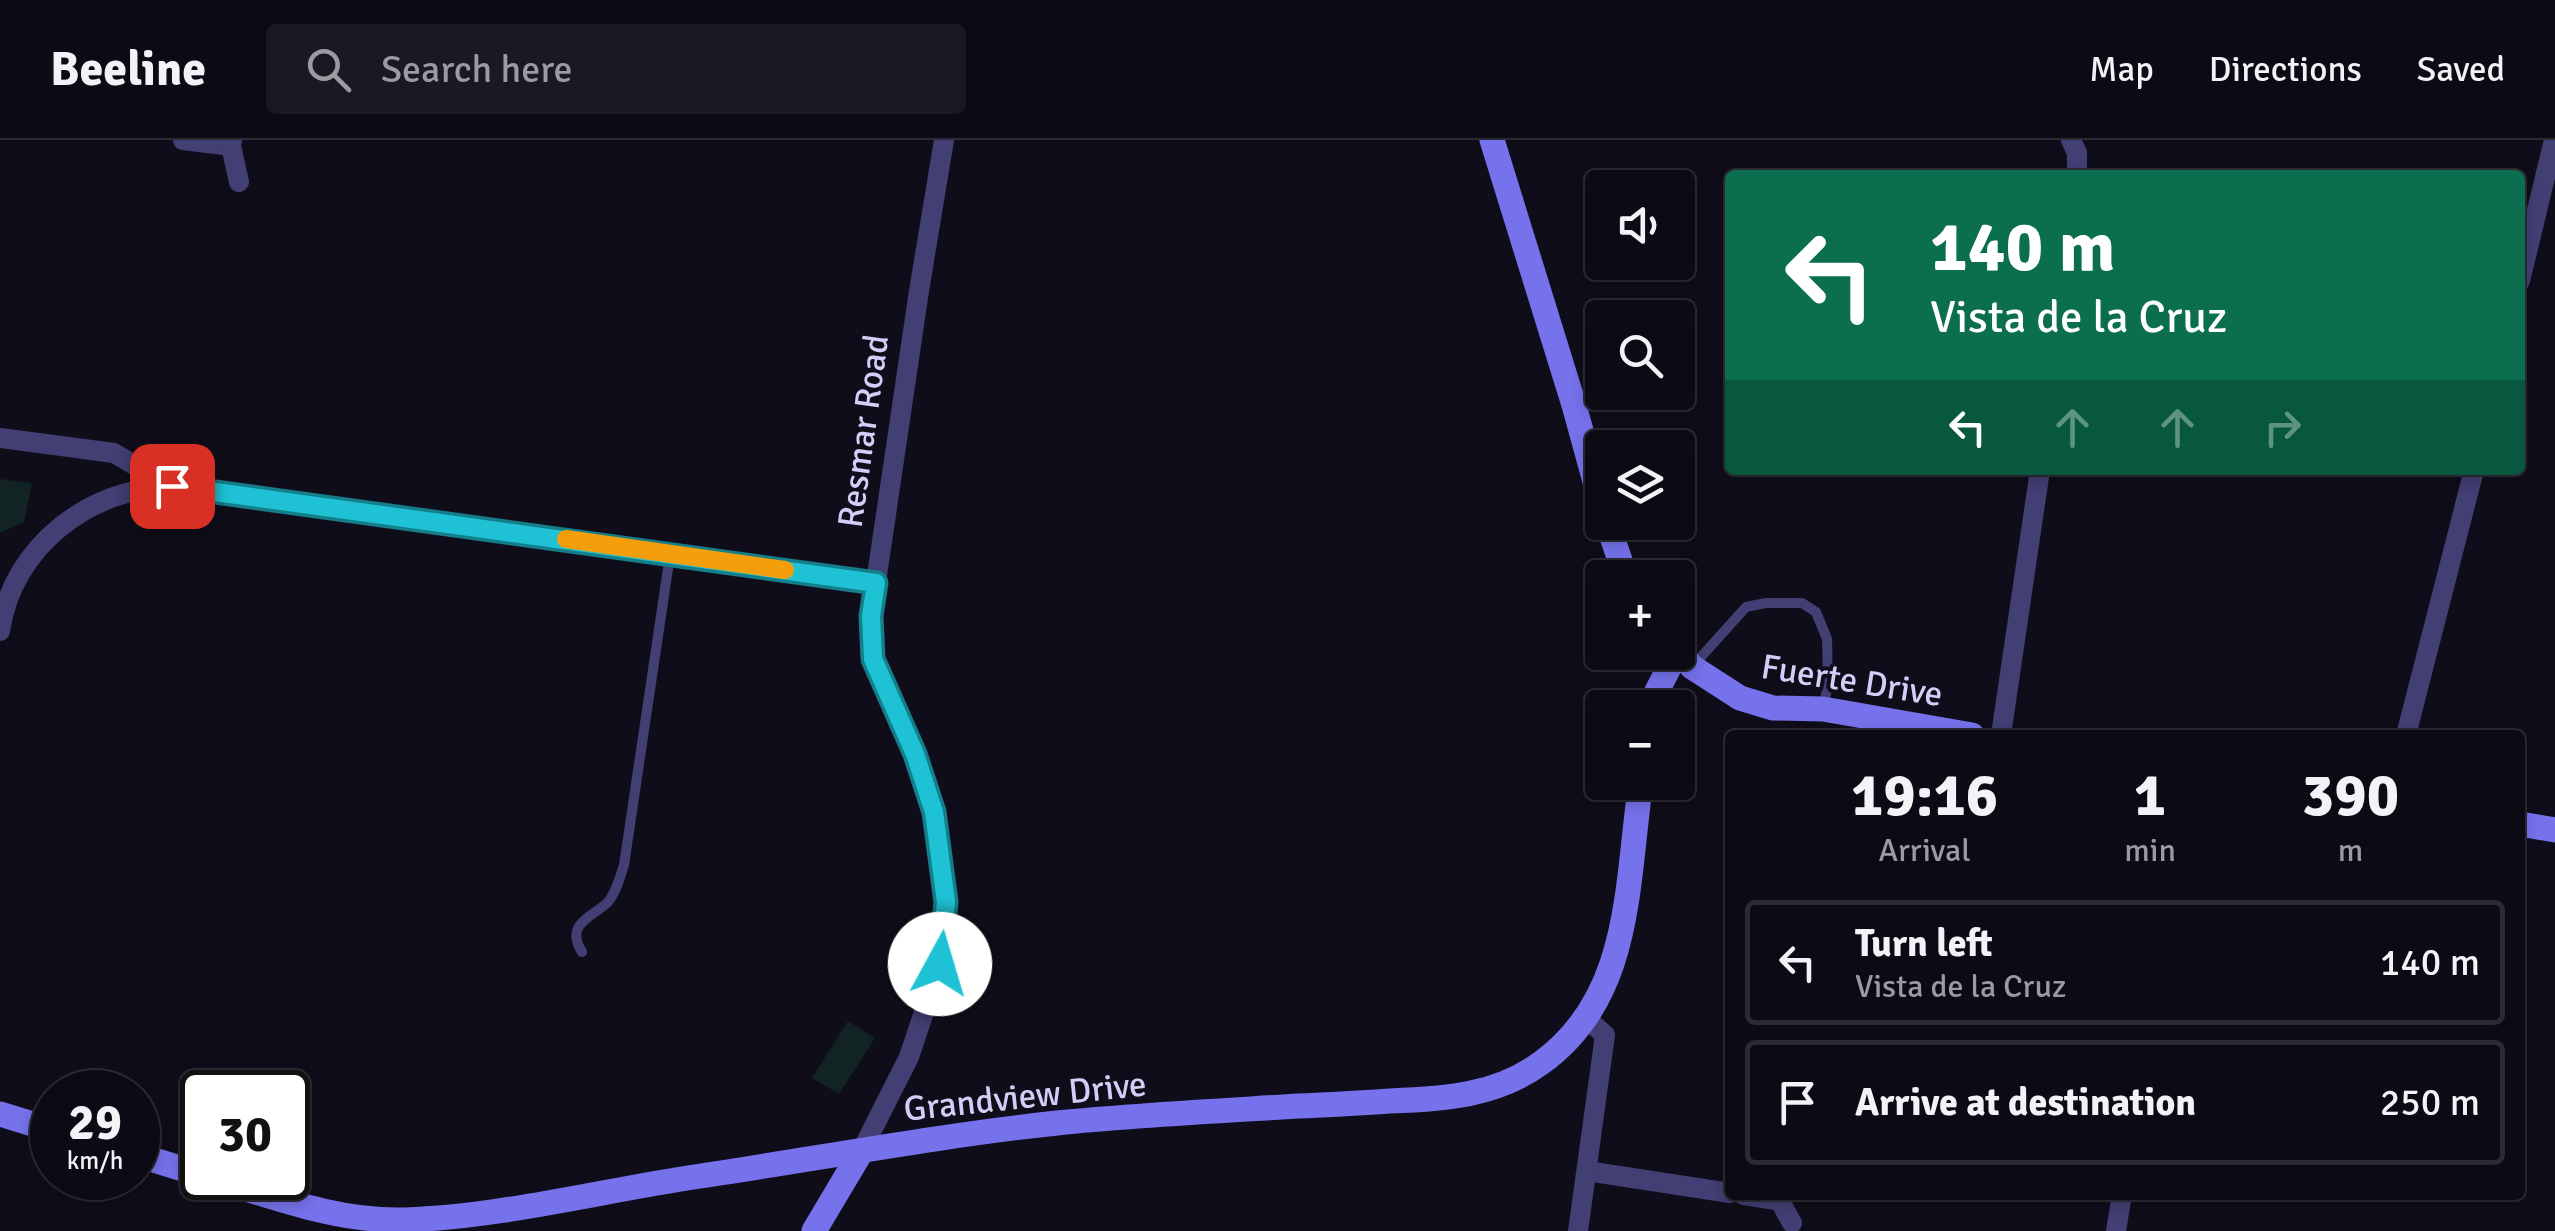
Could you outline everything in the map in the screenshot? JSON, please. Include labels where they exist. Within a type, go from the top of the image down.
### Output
[{"type":"street","points":[[183,140],[231,143],[240,182]]},
{"type":"street","name":"Resmar Road","points":[[814,1231],[861,1152],[909,1057],[940,964],[946,902],[934,812],[915,754],[873,659],[871,616],[944,140]]},
{"type":"street","points":[[1492,140],[1585,445]]},
{"type":"street","points":[[2071,140],[2078,170]]},
{"type":"street","points":[[2525,260],[2554,140]]},
{"type":"street","points":[[0,438],[114,454],[139,468],[150,487]]},
{"type":"street","points":[[2002,730],[2039,475]]},
{"type":"street","points":[[2407,730],[2473,475]]},
{"type":"street","points":[[0,631],[16,580],[53,533],[98,502],[150,487],[172,486],[876,583]]},
{"type":"street","name":"Fuerte Drive","points":[[1695,666],[1740,698],[1773,708],[1823,708],[1944,730]]},
{"type":"street","name":"Grandview Drive","points":[[285,1200],[352,1218],[405,1220],[482,1212],[925,1140],[1060,1123],[1484,1092],[1523,1075],[1558,1050],[1598,1000],[1615,960],[1640,800]]},
{"type":"street","points":[[2525,825],[2555,830]]},
{"type":"street","points":[[1578,1231],[1605,1035],[1586,1018]]},
{"type":"street","points":[[0,1114],[30,1123]]},
{"type":"street","points":[[1587,1171],[1725,1192]]},
{"type":"street","points":[[1774,1200],[1780,1201],[1792,1223]]},
{"type":"street","points":[[2116,1231],[2121,1200]]},
{"type":"lane","points":[[582,952],[577,931],[583,918],[608,901],[624,865],[670,554]]},
{"type":"lane","points":[[1695,644],[1746,606],[1802,603],[1816,612],[1827,639],[1828,686],[1823,708]]},
{"type":"shaded area","points":[[0,479],[32,483],[24,522],[0,533]]},
{"type":"shaded area","points":[[848,1021],[875,1038],[839,1094],[812,1078]]},
{"type":"slow traffic","points":[[566,539],[785,570]]},
{"type":"route","points":[[172,486],[876,583],[871,616],[873,659],[915,754],[934,812],[946,902],[940,964]]}]
